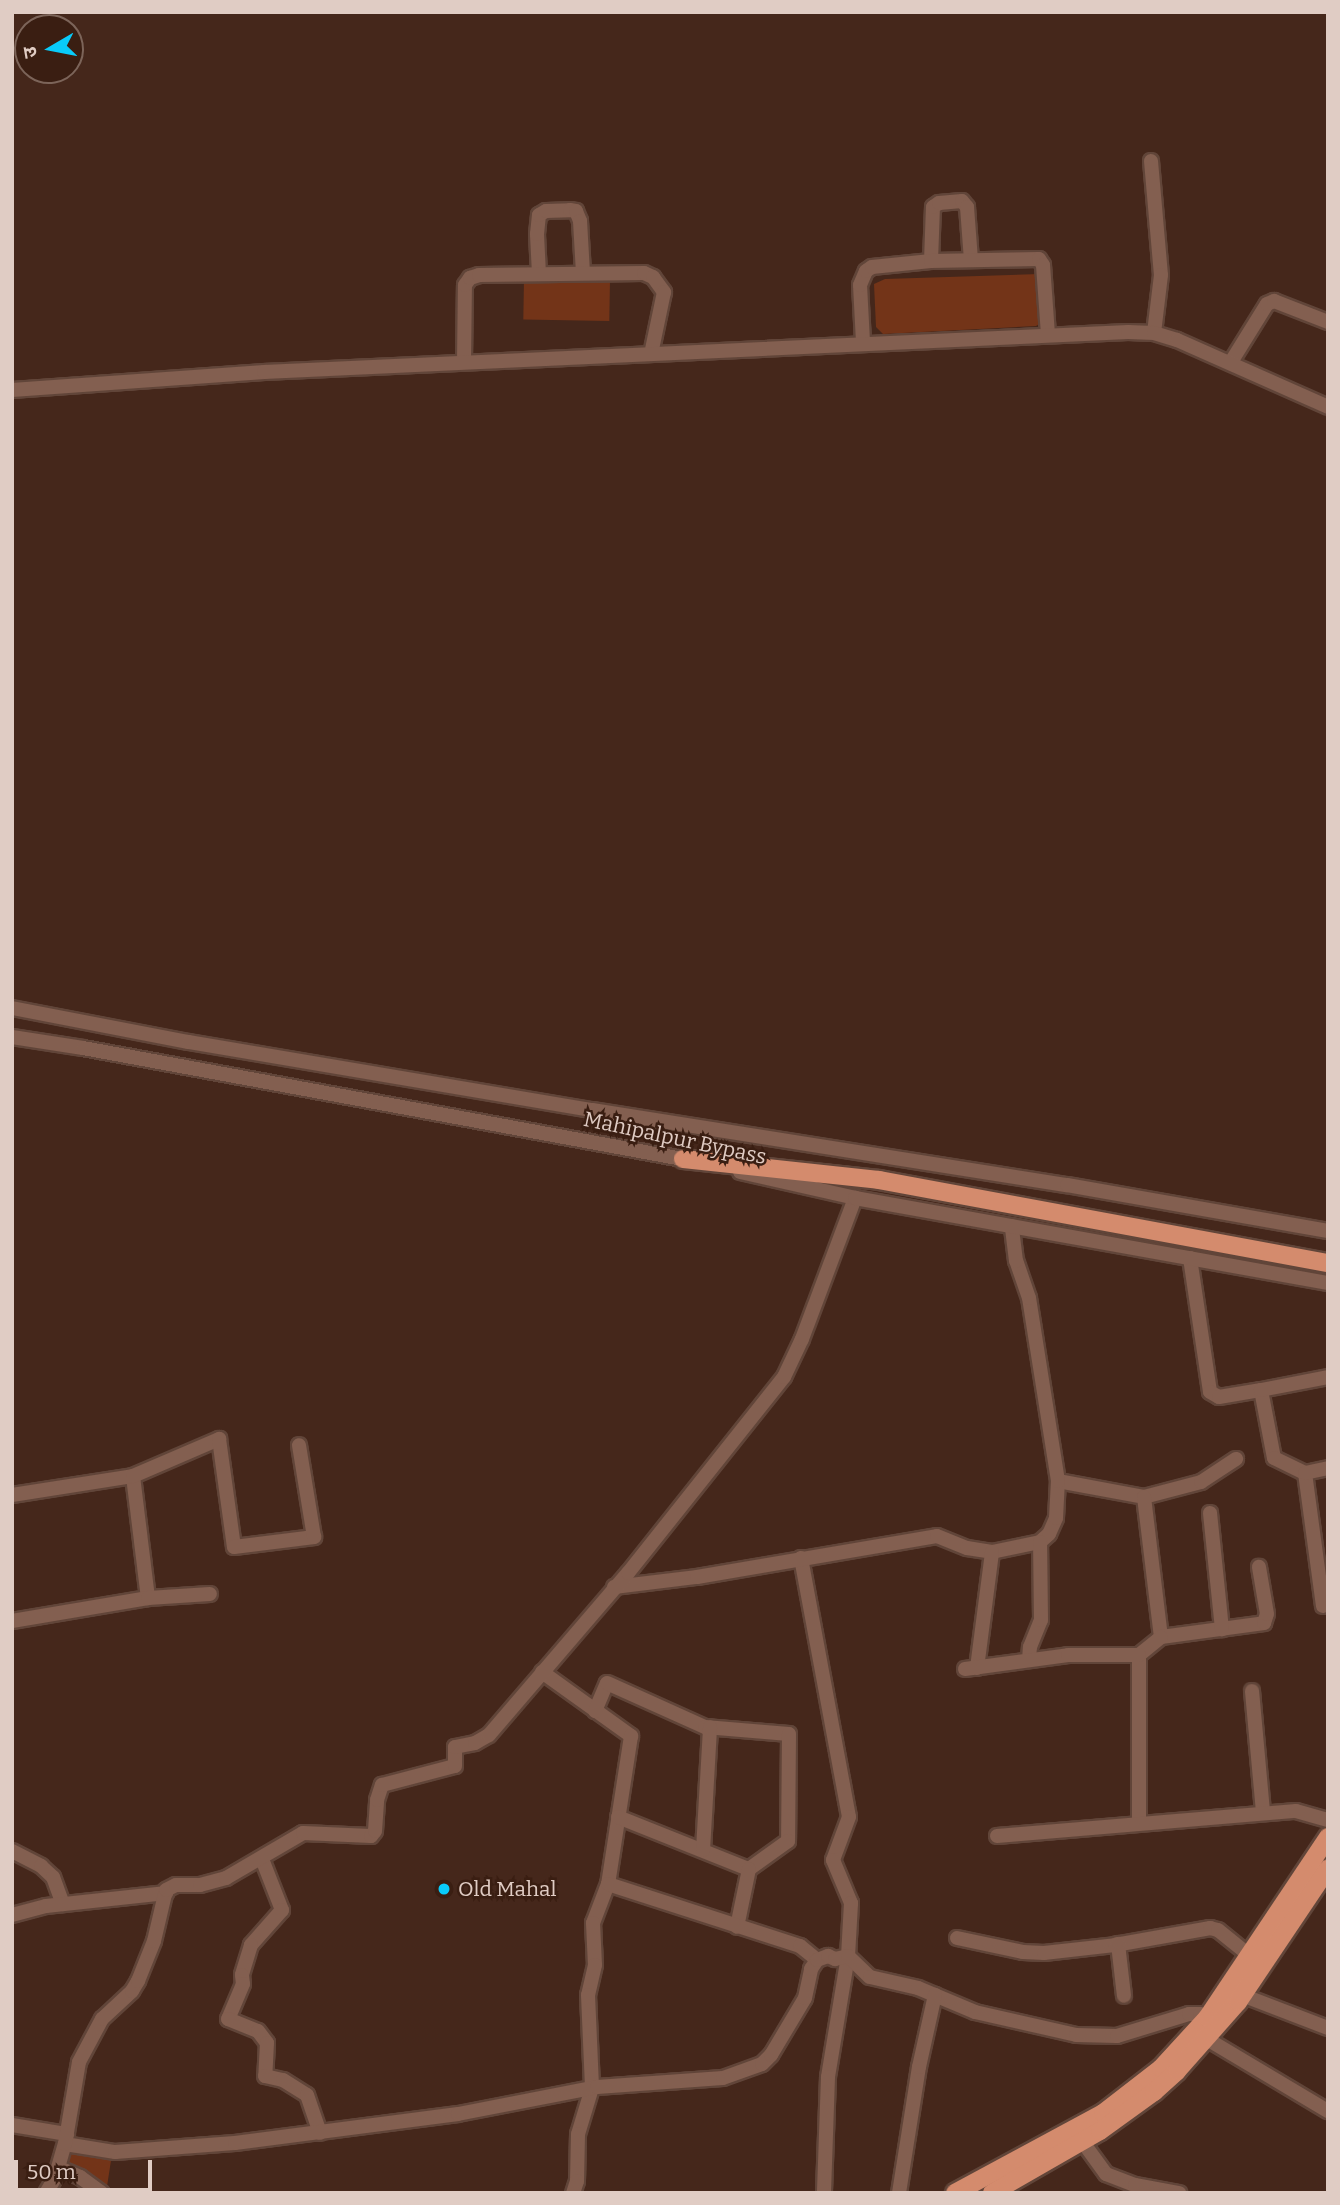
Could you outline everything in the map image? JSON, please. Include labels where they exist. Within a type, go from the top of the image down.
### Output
[{"type":"main road","points":[[683,1159],[878,1180],[1109,1220],[1328,1263]]},
{"type":"main road","points":[[955,2193],[1076,2129],[1126,2098],[1161,2068],[1207,2018],[1328,1837]]},
{"type":"main road","points":[[992,2193],[1082,2141],[1154,2092],[1207,2039],[1242,1995],[1328,1868]]},
{"type":"street","points":[[1151,161],[1161,275],[1154,333]]},
{"type":"street","points":[[931,261],[933,207],[939,203],[962,201],[967,206],[971,260]]},
{"type":"street","points":[[539,274],[537,234],[540,215],[546,211],[570,210],[576,212],[580,221],[583,273]]},
{"type":"street","points":[[863,342],[860,285],[866,271],[872,267],[931,261],[1039,258],[1042,265],[1048,335]]},
{"type":"street","points":[[464,362],[465,285],[470,278],[539,274],[645,273],[653,276],[664,292],[651,354]]},
{"type":"street","points":[[1231,362],[1267,304],[1283,303],[1328,322]]},
{"type":"street","points":[[12,390],[464,362],[863,342],[1154,333],[1231,362],[1328,407]]},
{"type":"street","name":"Mahipalpur Bypass","points":[[12,1008],[592,1110],[1067,1185],[1328,1231]]},
{"type":"street","name":"Mahipalpur Bypass","points":[[12,1037],[683,1159],[855,1198],[1328,1283]]},
{"type":"street","points":[[12,1915],[63,1904],[166,1893],[176,1885],[201,1885],[220,1880],[262,1859],[303,1833],[354,1837],[374,1834],[377,1796],[382,1785],[455,1766],[455,1747],[475,1743],[489,1735],[745,1429],[783,1377],[802,1339],[855,1198]]},
{"type":"street","points":[[614,1587],[937,1536],[967,1548],[992,1552],[1020,1549],[1040,1542],[1049,1534],[1056,1518],[1058,1481],[1029,1298],[1016,1261],[1012,1226]]},
{"type":"street","points":[[1190,1258],[1210,1392],[1219,1397],[1328,1377]]},
{"type":"street","points":[[1261,1390],[1273,1458],[1305,1473],[1328,1468]]},
{"type":"street","points":[[12,1495],[133,1476],[219,1439],[234,1547],[314,1537],[299,1445]]},
{"type":"street","points":[[1058,1481],[1144,1497],[1201,1482],[1236,1459]]},
{"type":"street","points":[[1305,1473],[1323,1606]]},
{"type":"street","points":[[133,1476],[148,1598]]},
{"type":"street","points":[[1144,1497],[1161,1637]]},
{"type":"street","points":[[1210,1513],[1222,1629]]},
{"type":"street","points":[[1029,1660],[1030,1647],[1041,1620],[1040,1542]]},
{"type":"street","points":[[992,1552],[971,1669],[1068,1655],[1139,1655],[1161,1637],[1265,1622],[1259,1567]]},
{"type":"street","points":[[801,1558],[849,1817],[833,1860],[851,1903],[848,1956],[828,2077],[824,2193]]},
{"type":"street","points":[[12,1621],[148,1598],[210,1594]]},
{"type":"street","points":[[1139,1655],[1139,1822]]},
{"type":"street","points":[[542,1672],[631,1736],[608,1884],[593,1923],[595,1965],[588,1995],[592,2088],[578,2134],[577,2181],[573,2193]]},
{"type":"street","points":[[595,1711],[607,1683],[710,1727],[789,1734],[788,1841],[749,1869],[737,1927]]},
{"type":"street","points":[[1252,1691],[1263,1812]]},
{"type":"street","points":[[703,1850],[710,1727]]},
{"type":"street","points":[[997,1836],[1263,1812],[1296,1811],[1328,1820]]},
{"type":"street","points":[[618,1817],[749,1869]]},
{"type":"street","points":[[12,1850],[41,1866],[53,1877],[63,1904]]},
{"type":"street","points":[[262,1859],[282,1910],[251,1945],[242,1975],[243,1984],[229,2019],[258,2031],[267,2043],[265,2076],[283,2080],[306,2095],[320,2133]]},
{"type":"street","points":[[608,1884],[800,1946],[817,1960]]},
{"type":"street","points":[[47,2193],[59,2168],[79,2062],[102,2019],[132,1991],[138,1980],[154,1941],[166,1893]]},
{"type":"street","points":[[957,1938],[1034,1953],[1118,1944],[1210,1928],[1218,1930],[1249,1955]]},
{"type":"street","points":[[1118,1944],[1124,1996]]},
{"type":"street","points":[[12,2125],[115,2152],[320,2133],[458,2115],[592,2088],[723,2078],[762,2064],[783,2038],[805,1998],[811,1969],[817,1960],[828,1956],[835,1959],[848,1956]]},
{"type":"street","points":[[848,1956],[870,1977],[935,1995],[988,2016],[1104,2038],[1181,2015],[1200,2014],[1207,2018]]},
{"type":"street","points":[[900,2193],[919,2067],[935,1995]]},
{"type":"street","points":[[1242,1995],[1328,2028]]},
{"type":"street","points":[[1207,2039],[1328,2111]]},
{"type":"street","points":[[1082,2141],[1106,2174],[1135,2185],[1179,2193]]},
{"type":"street","points":[[59,2168],[80,2177],[102,2193]]},
{"type":"shaded area","points":[[1040,274],[1049,318],[1036,326],[883,334],[876,327],[874,284],[885,279]]},
{"type":"shaded area","points":[[524,278],[610,280],[609,321],[523,319]]},
{"type":"shaded area","points":[[67,2146],[112,2154],[106,2193],[57,2179]]},
{"type":"place","name":"Old Mahal","points":[[444,1889]]}]
